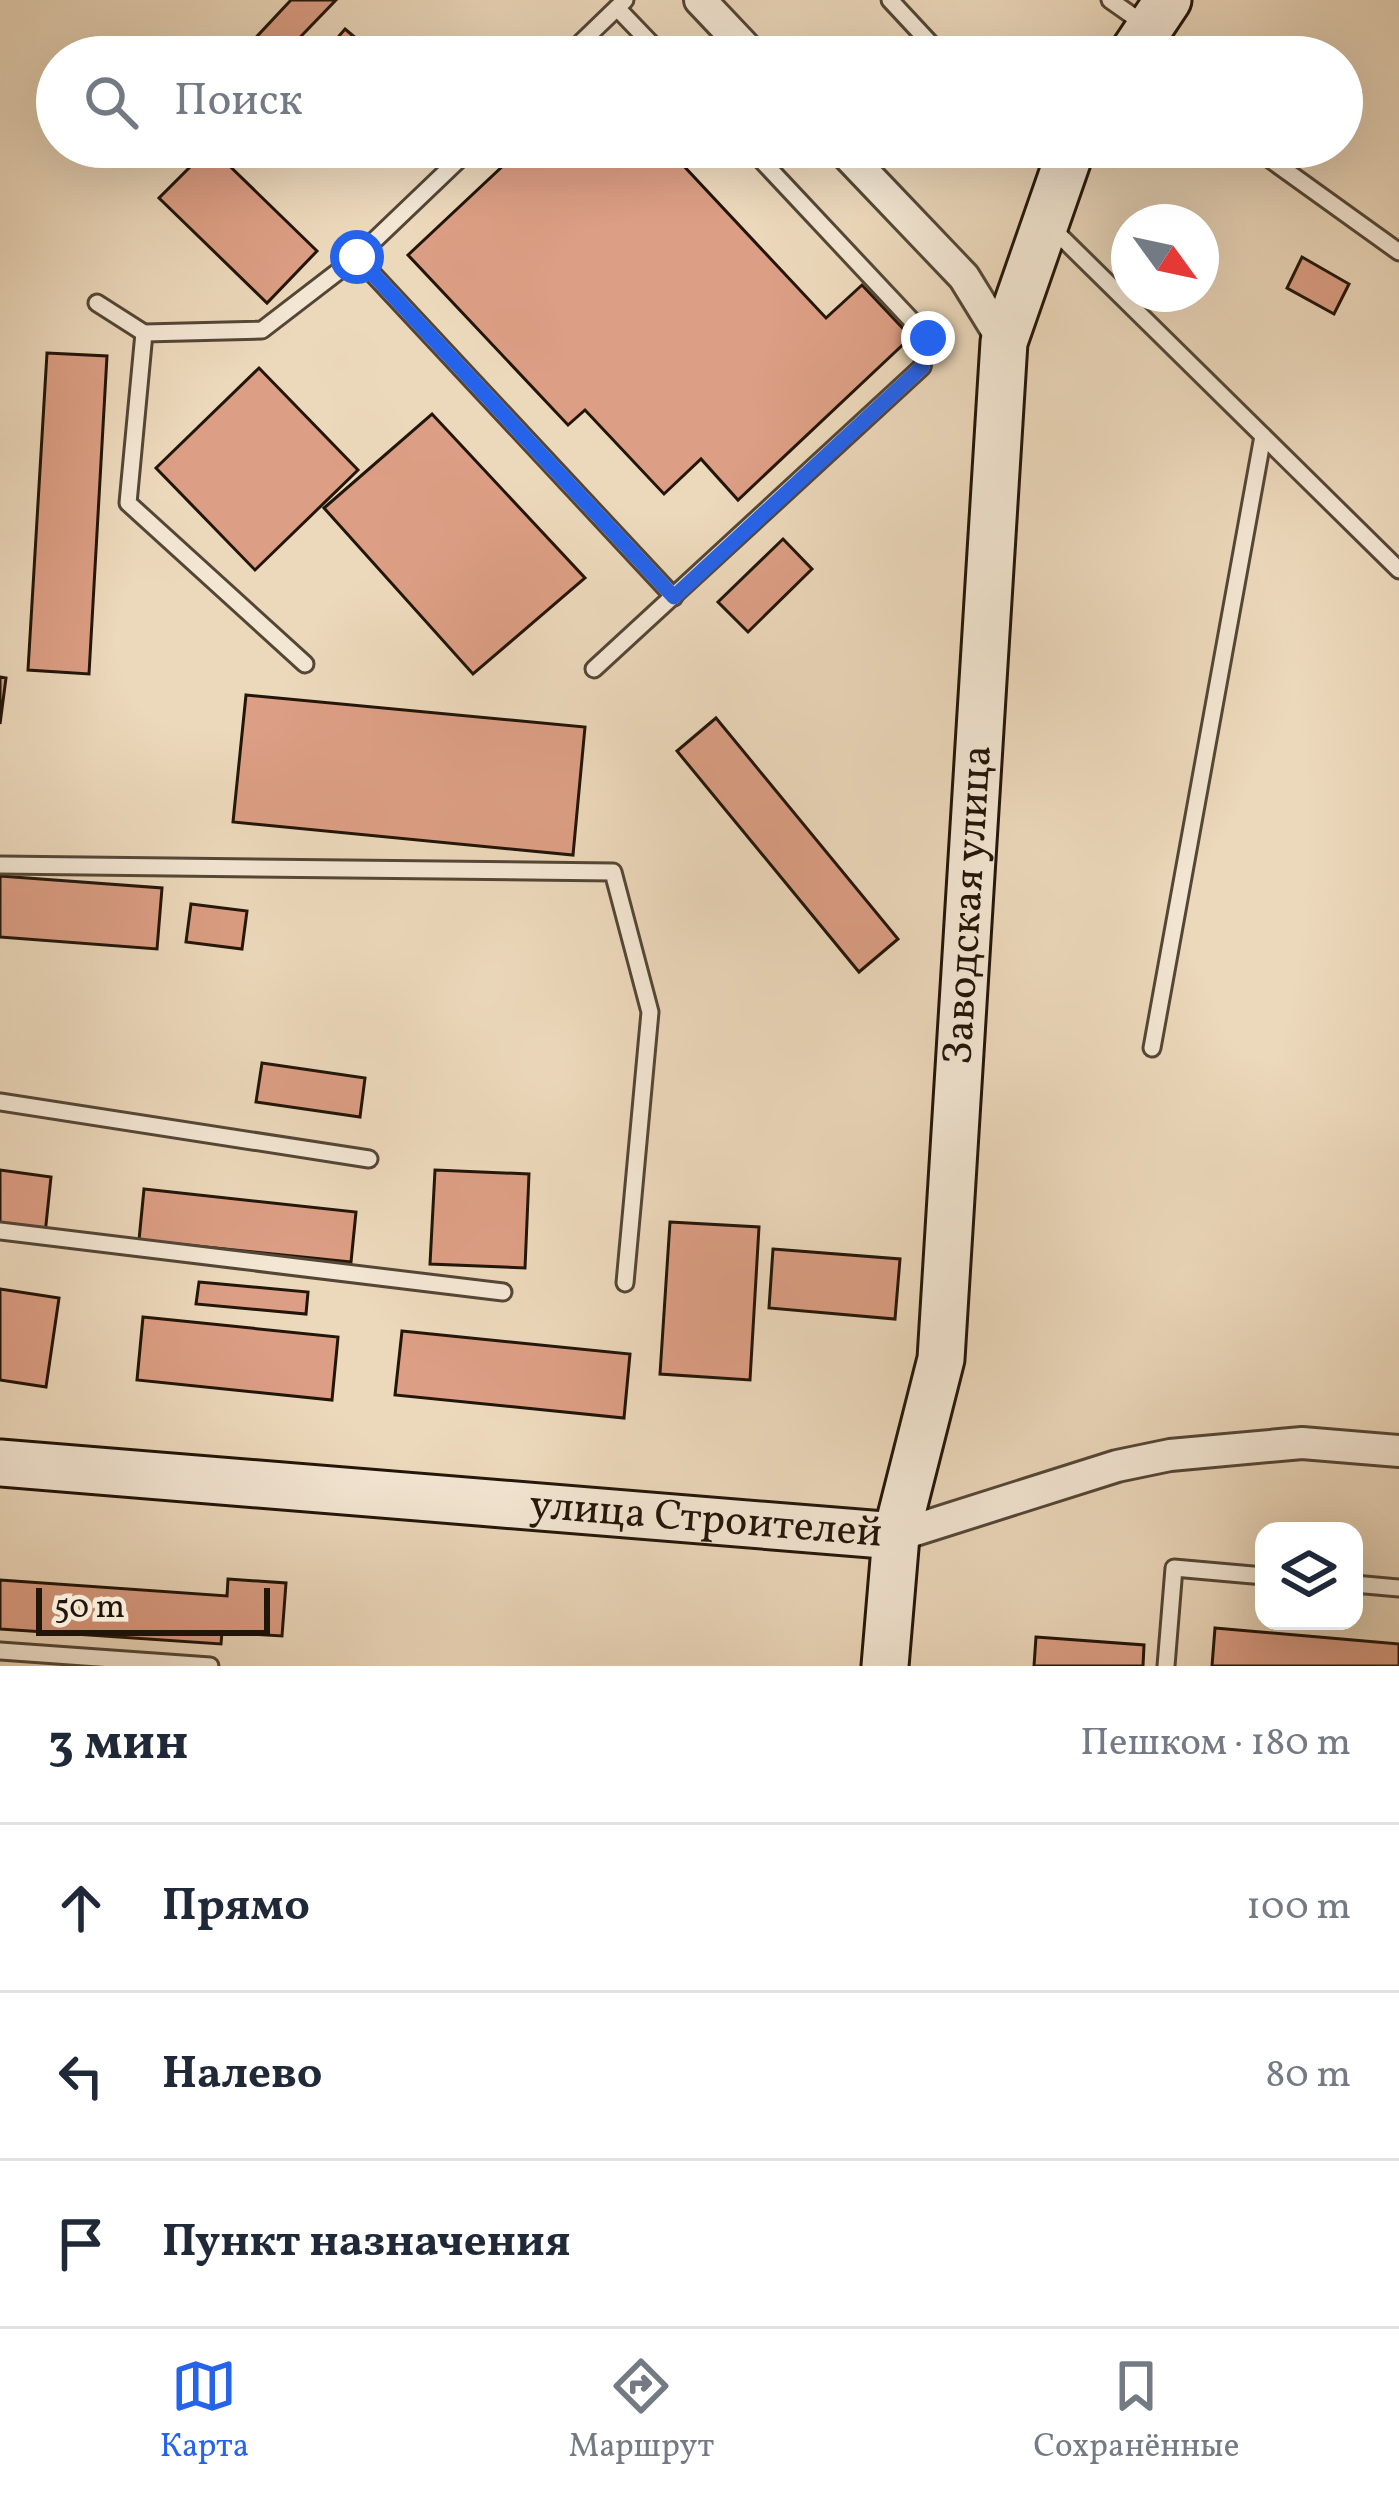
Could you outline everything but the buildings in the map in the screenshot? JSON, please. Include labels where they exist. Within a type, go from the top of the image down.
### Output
[{"type":"street","points":[[700,0],[734,36]]},
{"type":"street","points":[[860,168],[964,277],[1004,342]]},
{"type":"street","name":"Заводская улица","points":[[885,1666],[896,1536],[941,1359],[1004,342],[1065,168]]},
{"type":"street","name":"улица Строителей","points":[[0,1462],[896,1536],[1117,1466],[1170,1455],[1302,1443],[1399,1451]]},
{"type":"lane","points":[[890,0],[923,36]]},
{"type":"lane","points":[[1110,0],[1149,28]]},
{"type":"lane","points":[[588,36],[621,4],[647,36]]},
{"type":"lane","points":[[98,303],[144,333],[262,330],[357,257],[450,168]]},
{"type":"lane","points":[[594,670],[922,367],[928,338],[768,168]]},
{"type":"lane","points":[[1282,168],[1399,252]]},
{"type":"lane","points":[[1046,222],[1399,570]]},
{"type":"lane","points":[[357,257],[674,597]]},
{"type":"lane","points":[[144,333],[128,503],[305,664]]},
{"type":"lane","points":[[1153,1048],[1263,436]]},
{"type":"lane","points":[[0,865],[613,872],[650,1012],[625,1283]]},
{"type":"lane","points":[[0,1102],[369,1159]]},
{"type":"lane","points":[[0,1231],[503,1292]]},
{"type":"lane","points":[[1166,1666],[1174,1568],[1255,1575]]},
{"type":"lane","points":[[1363,1585],[1399,1588]]},
{"type":"lane","points":[[0,1651],[210,1666]]},
{"type":"route","points":[[357,257],[674,597],[922,367],[928,338]]}]
